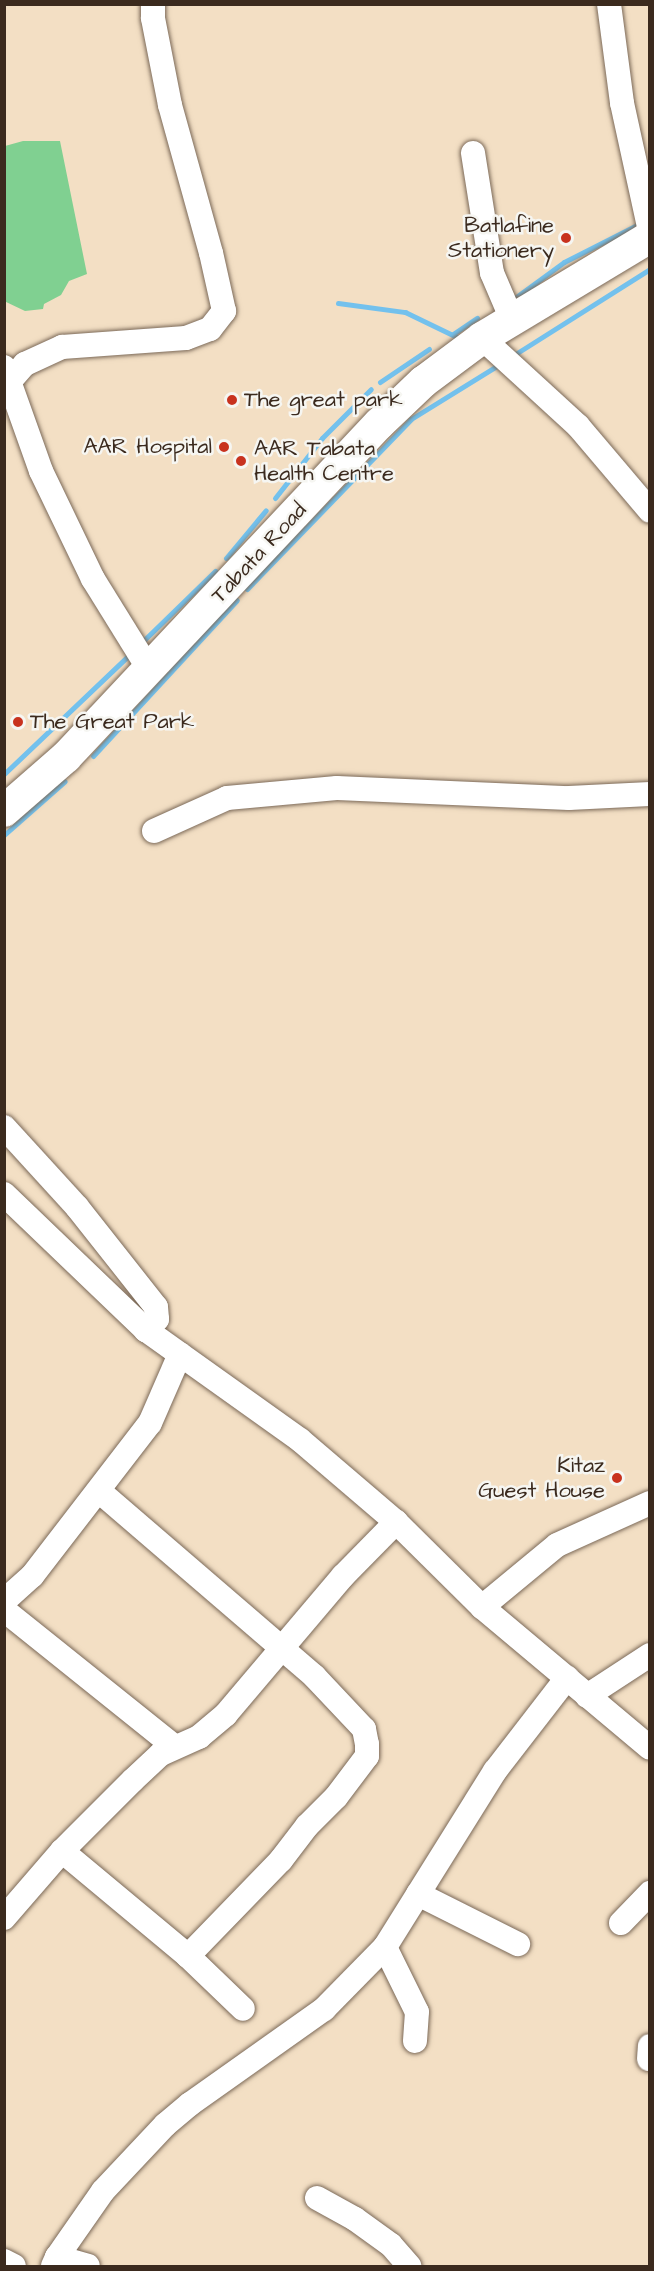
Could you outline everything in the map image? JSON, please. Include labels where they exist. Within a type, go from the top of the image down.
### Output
[{"type":"main road","name":"Tabata Road","points":[[4,811],[66,758],[150,671],[378,424],[423,382],[482,338],[513,322],[650,237]]},
{"type":"street","points":[[150,671],[93,579],[45,481],[7,374],[62,347],[186,338],[210,329],[224,311],[211,254],[170,105],[153,18],[153,4]]},
{"type":"street","points":[[609,4],[622,103],[650,231]]},
{"type":"street","points":[[473,153],[492,273],[513,322]]},
{"type":"street","points":[[482,338],[578,426],[650,511]]},
{"type":"street","points":[[154,831],[227,798],[337,788],[569,798],[650,794]]},
{"type":"street","points":[[4,1127],[77,1207],[156,1308],[157,1319],[146,1330]]},
{"type":"street","points":[[4,1194],[146,1330],[300,1440],[396,1522],[482,1607],[650,1748]]},
{"type":"street","points":[[4,1601],[32,1576],[150,1423],[180,1354]]},
{"type":"street","points":[[99,1491],[283,1648],[364,1729],[366,1756],[336,1797],[306,1826],[281,1860],[188,1956]]},
{"type":"street","points":[[482,1607],[557,1545],[650,1503]]},
{"type":"street","points":[[4,1918],[62,1851],[160,1754],[199,1737],[226,1714],[343,1576],[396,1522]]},
{"type":"street","points":[[4,1610],[174,1746]]},
{"type":"street","points":[[587,1695],[650,1655]]},
{"type":"street","points":[[88,2266],[55,2262],[103,2191],[165,2125],[190,2104],[324,2009],[385,1947],[495,1771],[567,1678]]},
{"type":"street","points":[[62,1851],[188,1956],[243,2009]]},
{"type":"street","points":[[621,1923],[650,1893]]},
{"type":"street","points":[[418,1894],[518,1944]]},
{"type":"street","points":[[385,1947],[417,2012],[415,2041]]},
{"type":"street","points":[[317,2198],[391,2245],[409,2266]]},
{"type":"street","points":[[4,2261],[14,2266]]},
{"type":"green space","points":[[23,141],[60,141],[87,274],[69,281],[61,295],[44,304],[43,309],[25,311],[4,301],[5,146]]},
{"type":"waterway","points":[[512,300],[564,262],[643,222]]},
{"type":"waterway","points":[[517,353],[650,269]]},
{"type":"waterway","points":[[338,303],[405,312],[461,339]]},
{"type":"waterway","points":[[453,334],[477,318]]},
{"type":"waterway","points":[[380,382],[429,349]]},
{"type":"waterway","points":[[247,589],[411,419],[498,365],[496,363]]},
{"type":"waterway","points":[[275,498],[322,438],[371,389]]},
{"type":"waterway","points":[[226,558],[266,510]]},
{"type":"waterway","points":[[140,644],[215,571]]},
{"type":"waterway","points":[[93,756],[237,600]]},
{"type":"waterway","points":[[4,774],[131,653]]},
{"type":"waterway","points":[[4,835],[65,781]]},
{"type":"place","name":"Batlafine Stationery","points":[[566,238]]},
{"type":"place","name":"The great park","points":[[232,400]]},
{"type":"place","name":"AAR Hospital","points":[[224,447]]},
{"type":"place","name":"AAR Tabata Health Centre","points":[[241,461]]},
{"type":"place","name":"The Great Park","points":[[18,722]]},
{"type":"place","name":"Kitaz Guest House","points":[[617,1478]]}]
